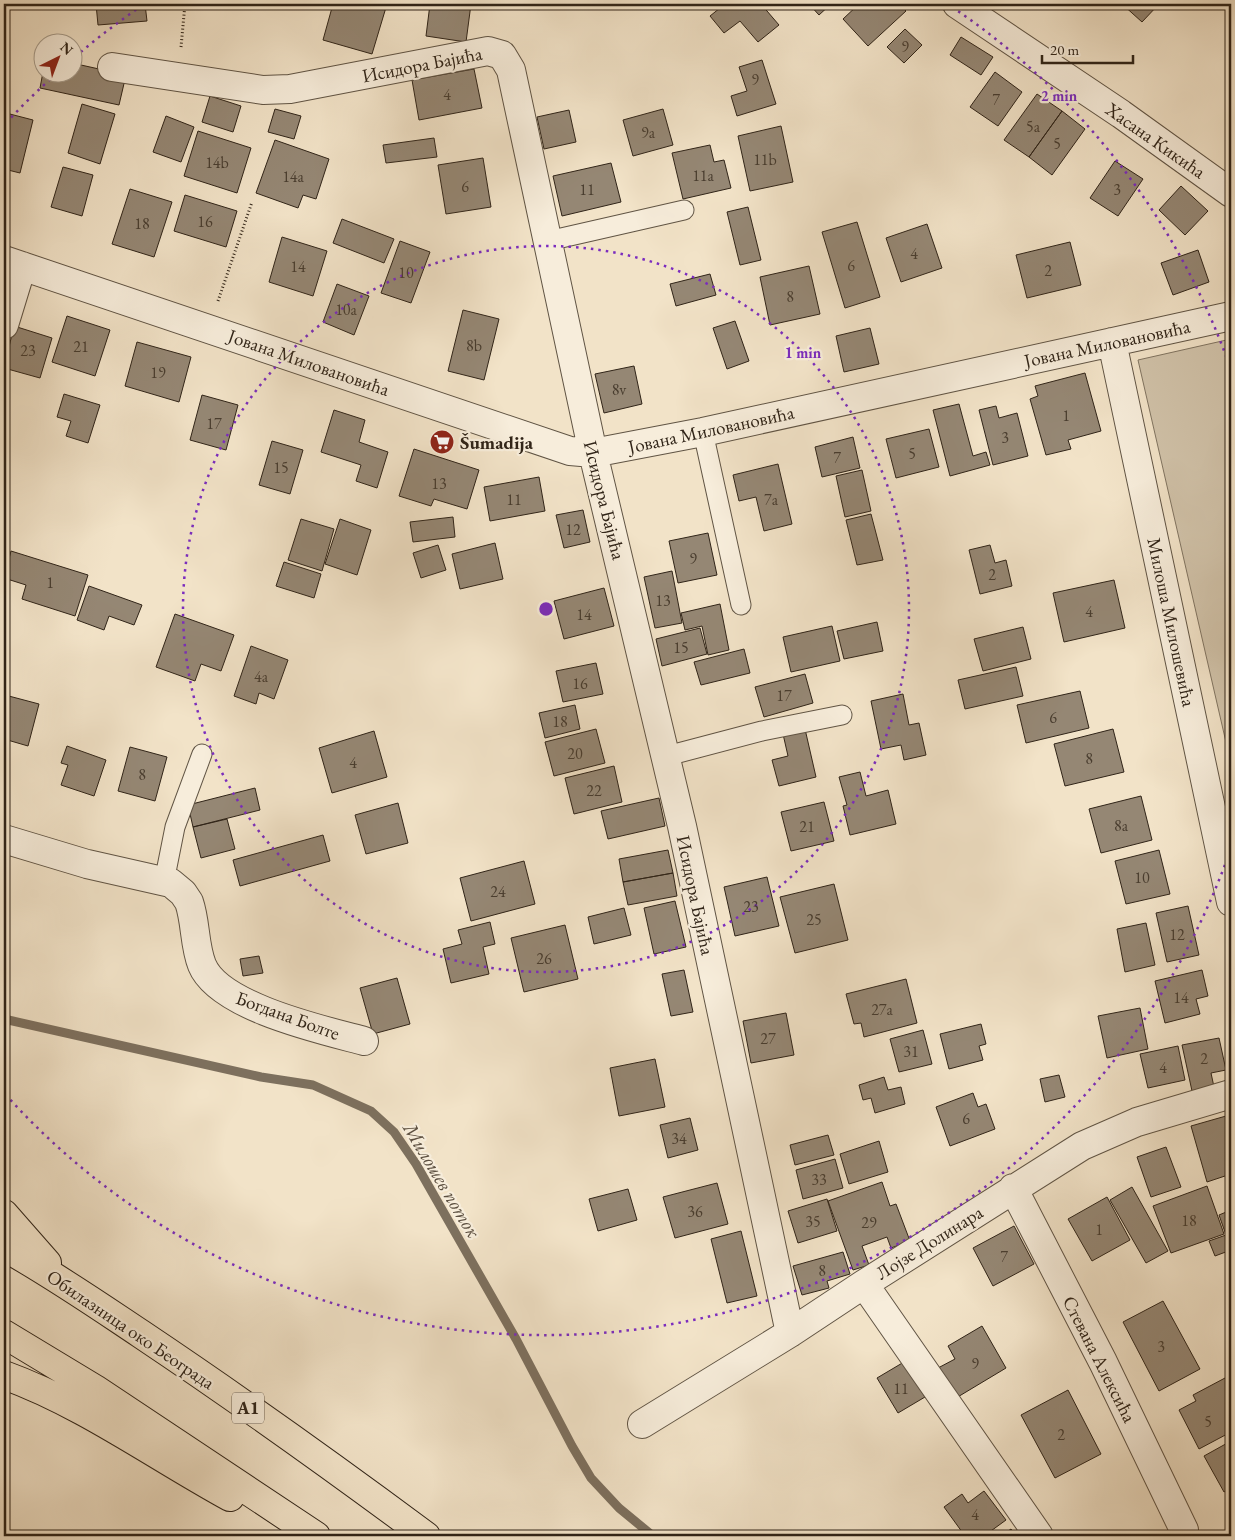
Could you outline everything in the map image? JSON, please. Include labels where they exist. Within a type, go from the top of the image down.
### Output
[{"type":"highway","points":[[4,1214],[66,1284]]},
{"type":"highway","name":"Обилазница око Београда","points":[[4,1247],[66,1284],[328,1463],[426,1536]]},
{"type":"highway","points":[[4,1334],[95,1389],[310,1532]]},
{"type":"highway","points":[[4,1376],[32,1386],[89,1415],[237,1501],[310,1532]]},
{"type":"street","name":"Хасана Кикића","points":[[957,4],[1121,114],[1231,193]]},
{"type":"street","name":"Исидора Бајића","points":[[112,67],[263,90],[290,89],[488,50],[502,55],[511,70],[593,453],[667,756],[790,1334]]},
{"type":"street","name":"Јована Миловановића","points":[[13,263],[209,327],[570,452],[593,453],[703,432],[1231,316]]},
{"type":"street","points":[[4,325],[13,263]]},
{"type":"street","name":"Милоша Милошевића","points":[[1112,342],[1231,902]]},
{"type":"street","name":"Богдана Болте","points":[[4,839],[88,864],[164,882],[176,887],[189,902],[202,965],[216,985],[231,996],[277,1014],[364,1041]]},
{"type":"street","name":"Лојзе Долинара","points":[[642,1424],[790,1334],[1013,1188],[1082,1146],[1137,1122],[1231,1094]]},
{"type":"street","name":"Стевана Алексића","points":[[1013,1188],[1103,1362],[1184,1530]]},
{"type":"street","points":[[864,1284],[1039,1536]]},
{"type":"lane","points":[[548,241],[684,210]]},
{"type":"lane","points":[[703,432],[741,605]]},
{"type":"lane","points":[[667,756],[762,731],[842,715]]},
{"type":"lane","points":[[164,882],[181,808],[202,754]]},
{"type":"path","points":[[179,78],[185,4]]},
{"type":"path","points":[[209,327],[252,202]]},
{"type":"shaded area","points":[[1231,339],[1231,764],[1138,360]]},
{"type":"building","points":[[96,4],[145,4],[147,21],[98,25]]},
{"type":"building","points":[[333,4],[387,4],[372,54],[323,40]]},
{"type":"building","points":[[430,4],[471,4],[466,42],[426,36]]},
{"type":"building","points":[[597,4],[613,4],[599,9]]},
{"type":"building","points":[[725,4],[761,4],[779,25],[758,42],[740,21],[724,33],[710,16]]},
{"type":"building","points":[[809,4],[831,4],[819,15]]},
{"type":"building","points":[[859,4],[899,4],[906,11],[868,46],[843,19]]},
{"type":"building","points":[[1122,4],[1159,4],[1142,22]]},
{"type":"building","points":[[905,29],[922,45],[904,63],[887,47]]},
{"type":"building","points":[[961,37],[993,57],[981,75],[950,55]]},
{"type":"building","points":[[762,60],[776,104],[737,116],[731,96],[747,91],[739,67]]},
{"type":"building","points":[[82,65],[126,75],[119,105],[40,88],[41,82],[82,82]]},
{"type":"building","points":[[474,69],[482,108],[419,120],[412,80]]},
{"type":"building","points":[[995,72],[1022,92],[998,126],[970,107]]},
{"type":"building","points":[[1037,94],[1062,111],[1029,157],[1004,140]]},
{"type":"building","points":[[210,96],[241,106],[233,132],[202,122]]},
{"type":"building","points":[[82,104],[115,114],[100,164],[68,153]]},
{"type":"building","points":[[275,109],[301,116],[294,139],[268,132]]},
{"type":"building","points":[[663,109],[673,145],[633,156],[623,120]]},
{"type":"building","points":[[569,110],[576,142],[544,149],[537,117]]},
{"type":"building","points":[[1062,111],[1085,129],[1052,175],[1029,157]]},
{"type":"building","points":[[6,113],[33,120],[20,173],[4,169],[4,123]]},
{"type":"building","points":[[166,116],[194,127],[181,162],[153,152]]},
{"type":"building","points":[[781,126],[793,182],[750,191],[738,136]]},
{"type":"building","points":[[198,131],[251,148],[237,193],[184,176]]},
{"type":"building","points":[[434,138],[437,157],[386,163],[383,145]]},
{"type":"building","points":[[275,140],[329,159],[316,199],[303,195],[298,208],[256,193]]},
{"type":"building","points":[[710,145],[714,162],[724,160],[731,188],[683,199],[672,153]]},
{"type":"building","points":[[483,158],[491,207],[446,214],[438,165]]},
{"type":"building","points":[[1115,161],[1143,179],[1118,216],[1090,198]]},
{"type":"building","points":[[611,163],[621,202],[562,216],[553,176]]},
{"type":"building","points":[[63,167],[93,175],[82,216],[51,207]]},
{"type":"building","points":[[1181,186],[1208,211],[1185,235],[1159,210]]},
{"type":"building","points":[[130,189],[172,202],[154,257],[112,244]]},
{"type":"building","points":[[185,195],[237,211],[226,247],[174,231]]},
{"type":"building","points":[[748,207],[761,260],[740,265],[727,212]]},
{"type":"building","points":[[342,219],[394,239],[384,263],[333,243]]},
{"type":"building","points":[[857,222],[880,297],[845,308],[822,232]]},
{"type":"building","points":[[927,224],[942,268],[901,282],[886,238]]},
{"type":"building","points":[[282,237],[327,251],[313,296],[269,282]]},
{"type":"building","points":[[400,241],[430,252],[411,303],[381,293]]},
{"type":"building","points":[[1070,242],[1081,285],[1027,298],[1016,255]]},
{"type":"building","points":[[1198,250],[1209,282],[1173,295],[1161,263]]},
{"type":"building","points":[[809,266],[820,314],[770,325],[760,277]]},
{"type":"building","points":[[710,274],[716,295],[676,306],[670,284]]},
{"type":"building","points":[[337,284],[369,296],[354,335],[323,322]]},
{"type":"building","points":[[463,310],[499,319],[484,380],[448,371]]},
{"type":"building","points":[[67,316],[110,330],[95,376],[52,362]]},
{"type":"building","points":[[735,321],[749,361],[727,369],[713,328]]},
{"type":"building","points":[[14,326],[52,338],[40,378],[4,368]]},
{"type":"building","points":[[870,328],[879,364],[844,372],[836,336]]},
{"type":"building","points":[[137,342],[191,357],[179,402],[125,386]]},
{"type":"building","points":[[634,366],[642,404],[604,413],[595,374]]},
{"type":"building","points":[[1085,373],[1101,431],[1068,440],[1071,449],[1046,455],[1030,399],[1038,396],[1035,386]]},
{"type":"building","points":[[64,394],[100,405],[88,443],[66,436],[71,421],[57,417]]},
{"type":"building","points":[[202,395],[238,405],[226,450],[190,440]]},
{"type":"building","points":[[959,404],[973,456],[986,452],[990,465],[950,476],[933,410]]},
{"type":"building","points":[[996,406],[999,418],[1017,413],[1028,456],[993,465],[979,410]]},
{"type":"building","points":[[334,410],[365,420],[359,442],[388,452],[377,488],[356,481],[361,465],[321,452]]},
{"type":"building","points":[[929,429],[939,467],[896,478],[886,439]]},
{"type":"building","points":[[853,437],[860,468],[822,477],[815,447]]},
{"type":"building","points":[[272,441],[303,450],[290,494],[259,485]]},
{"type":"building","points":[[414,449],[479,470],[467,509],[434,499],[431,506],[399,496]]},
{"type":"building","points":[[778,464],[792,524],[764,531],[756,497],[739,501],[733,475]]},
{"type":"building","points":[[862,470],[871,511],[845,517],[836,476]]},
{"type":"building","points":[[539,477],[545,511],[490,521],[484,487]]},
{"type":"building","points":[[583,510],[590,542],[564,548],[556,515]]},
{"type":"building","points":[[871,514],[883,560],[857,565],[846,520]]},
{"type":"building","points":[[453,517],[455,537],[413,542],[410,522]]},
{"type":"building","points":[[301,519],[334,529],[322,571],[288,560]]},
{"type":"building","points":[[340,519],[371,530],[357,575],[325,564]]},
{"type":"building","points":[[708,533],[717,575],[678,583],[669,541]]},
{"type":"building","points":[[495,543],[503,579],[460,589],[452,554]]},
{"type":"building","points":[[438,545],[446,570],[421,578],[413,553]]},
{"type":"building","points":[[990,545],[995,563],[1006,560],[1012,586],[980,594],[969,550]]},
{"type":"building","points":[[11,551],[88,575],[75,616],[22,599],[26,585],[4,578]]},
{"type":"building","points":[[284,562],[321,574],[314,598],[276,586]]},
{"type":"building","points":[[672,571],[682,623],[655,628],[644,577]]},
{"type":"building","points":[[1114,580],[1125,628],[1064,642],[1053,593]]},
{"type":"building","points":[[89,586],[142,605],[134,625],[109,616],[104,630],[77,620]]},
{"type":"building","points":[[604,588],[614,626],[564,639],[554,601]]},
{"type":"building","points":[[720,604],[729,650],[708,655],[702,626],[685,630],[681,613]]},
{"type":"building","points":[[175,614],[234,635],[221,671],[201,664],[195,681],[156,667]]},
{"type":"building","points":[[877,622],[883,651],[844,659],[837,631]]},
{"type":"building","points":[[832,626],[840,661],[791,672],[783,637]]},
{"type":"building","points":[[1023,627],[1031,659],[983,671],[974,639]]},
{"type":"building","points":[[700,628],[707,654],[662,666],[656,639]]},
{"type":"building","points":[[251,646],[288,660],[274,699],[259,693],[256,704],[234,696]]},
{"type":"building","points":[[744,649],[750,673],[701,685],[694,662]]},
{"type":"building","points":[[596,663],[603,694],[563,702],[556,671]]},
{"type":"building","points":[[1016,667],[1023,696],[965,709],[958,680]]},
{"type":"building","points":[[805,674],[813,703],[764,717],[755,687]]},
{"type":"building","points":[[1080,691],[1089,728],[1026,743],[1017,705]]},
{"type":"building","points":[[903,694],[909,725],[919,723],[926,755],[904,760],[901,745],[881,749],[871,701]]},
{"type":"building","points":[[5,695],[39,704],[28,746],[4,739]]},
{"type":"building","points":[[575,705],[580,729],[545,738],[539,713]]},
{"type":"building","points":[[596,729],[605,763],[554,776],[545,742]]},
{"type":"building","points":[[805,729],[816,777],[779,786],[772,760],[788,756],[783,734]]},
{"type":"building","points":[[1113,729],[1124,772],[1065,786],[1054,744]]},
{"type":"building","points":[[374,731],[387,777],[332,793],[319,748]]},
{"type":"building","points":[[67,746],[106,760],[94,796],[61,785],[68,765],[61,763]]},
{"type":"building","points":[[130,747],[167,757],[155,801],[118,791]]},
{"type":"building","points":[[614,766],[622,802],[574,814],[565,778]]},
{"type":"building","points":[[860,772],[866,796],[888,790],[896,824],[850,835],[843,806],[847,805],[839,777]]},
{"type":"building","points":[[255,788],[260,810],[193,827],[188,805]]},
{"type":"building","points":[[1141,796],[1152,840],[1101,853],[1089,809]]},
{"type":"building","points":[[659,798],[665,826],[608,839],[601,811]]},
{"type":"building","points":[[824,802],[834,841],[791,851],[781,812]]},
{"type":"building","points":[[398,803],[408,843],[366,854],[355,815]]},
{"type":"building","points":[[227,819],[235,849],[201,858],[193,827]]},
{"type":"building","points":[[323,835],[330,861],[240,886],[233,860]]},
{"type":"building","points":[[668,850],[673,873],[623,882],[619,859]]},
{"type":"building","points":[[1159,850],[1170,894],[1126,904],[1115,861]]},
{"type":"building","points":[[524,861],[535,904],[471,921],[460,878]]},
{"type":"building","points":[[673,873],[677,896],[628,905],[623,882]]},
{"type":"building","points":[[767,877],[779,926],[735,936],[724,887]]},
{"type":"building","points":[[834,884],[848,940],[795,953],[780,897]]},
{"type":"building","points":[[675,901],[686,947],[654,954],[644,908]]},
{"type":"building","points":[[1188,906],[1199,955],[1167,962],[1156,913]]},
{"type":"building","points":[[624,908],[631,935],[594,944],[588,917]]},
{"type":"building","points":[[490,922],[495,944],[483,947],[489,974],[451,983],[443,949],[462,944],[458,930]]},
{"type":"building","points":[[1146,923],[1155,965],[1125,972],[1117,929]]},
{"type":"building","points":[[565,925],[578,979],[524,992],[511,938]]},
{"type":"building","points":[[259,956],[263,973],[243,976],[240,959]]},
{"type":"building","points":[[684,970],[693,1012],[671,1016],[662,974]]},
{"type":"building","points":[[1202,970],[1208,996],[1196,999],[1200,1014],[1165,1023],[1155,981]]},
{"type":"building","points":[[397,978],[410,1024],[373,1034],[360,988]]},
{"type":"building","points":[[906,979],[917,1023],[864,1037],[861,1023],[854,1024],[846,994]]},
{"type":"building","points":[[1140,1008],[1148,1049],[1107,1058],[1098,1016]]},
{"type":"building","points":[[786,1013],[794,1055],[751,1063],[743,1021]]},
{"type":"building","points":[[981,1024],[986,1044],[979,1046],[983,1060],[949,1069],[940,1034]]},
{"type":"building","points":[[923,1030],[932,1064],[899,1072],[890,1039]]},
{"type":"building","points":[[1219,1038],[1226,1070],[1211,1073],[1214,1087],[1192,1091],[1182,1045]]},
{"type":"building","points":[[1178,1046],[1185,1080],[1148,1088],[1140,1054]]},
{"type":"building","points":[[655,1059],[665,1107],[619,1116],[610,1068]]},
{"type":"building","points":[[1059,1075],[1065,1097],[1045,1102],[1040,1079]]},
{"type":"building","points":[[884,1077],[888,1090],[901,1087],[905,1104],[875,1113],[871,1098],[863,1100],[859,1085]]},
{"type":"building","points":[[973,1093],[978,1107],[986,1104],[995,1129],[950,1146],[936,1107]]},
{"type":"building","points":[[1226,1116],[1231,1134],[1231,1174],[1207,1182],[1191,1126]]},
{"type":"building","points":[[690,1118],[698,1150],[668,1158],[660,1125]]},
{"type":"building","points":[[828,1135],[834,1155],[795,1165],[790,1145]]},
{"type":"building","points":[[879,1141],[888,1172],[849,1184],[840,1154]]},
{"type":"building","points":[[1166,1147],[1181,1187],[1151,1197],[1137,1157]]},
{"type":"building","points":[[835,1159],[843,1188],[803,1199],[796,1170]]},
{"type":"building","points":[[882,1182],[890,1206],[896,1204],[910,1241],[891,1248],[887,1237],[862,1246],[869,1265],[853,1270],[828,1201]]},
{"type":"building","points":[[717,1183],[728,1224],[675,1238],[663,1197]]},
{"type":"building","points":[[1207,1186],[1224,1234],[1171,1253],[1153,1206]]},
{"type":"building","points":[[1132,1187],[1168,1251],[1146,1263],[1110,1200]]},
{"type":"building","points":[[628,1189],[637,1220],[598,1231],[589,1199]]},
{"type":"building","points":[[1107,1197],[1130,1240],[1092,1261],[1068,1219]]},
{"type":"building","points":[[827,1199],[837,1231],[798,1243],[788,1211]]},
{"type":"building","points":[[1231,1210],[1231,1250],[1215,1256],[1209,1241],[1226,1235],[1219,1215]]},
{"type":"building","points":[[1014,1226],[1034,1264],[993,1286],[973,1248]]},
{"type":"building","points":[[741,1231],[757,1296],[727,1303],[711,1239]]},
{"type":"building","points":[[843,1252],[850,1274],[827,1281],[829,1288],[802,1295],[793,1266]]},
{"type":"building","points":[[1163,1301],[1200,1369],[1159,1391],[1123,1322]]},
{"type":"building","points":[[982,1326],[1006,1368],[956,1398],[938,1368],[955,1359],[948,1346]]},
{"type":"building","points":[[904,1362],[925,1397],[898,1413],[877,1378]]},
{"type":"building","points":[[1225,1378],[1231,1390],[1231,1432],[1199,1449],[1179,1410],[1196,1401],[1193,1395]]},
{"type":"building","points":[[1068,1390],[1101,1454],[1055,1478],[1021,1415]]},
{"type":"building","points":[[1231,1441],[1231,1488],[1224,1492],[1204,1456]]},
{"type":"building","points":[[984,1491],[1006,1520],[984,1536],[965,1536],[944,1507],[962,1494],[968,1503]]},
{"type":"building","points":[[1011,1529],[1016,1536],[1001,1536]]},
{"type":"waterway","name":"Милошев поток","points":[[4,1019],[261,1077],[313,1085],[371,1111],[394,1132],[416,1164],[516,1339],[572,1446],[591,1478],[619,1508],[653,1536]]},
{"type":"place","name":"Šumadija","points":[[442,442]]}]
